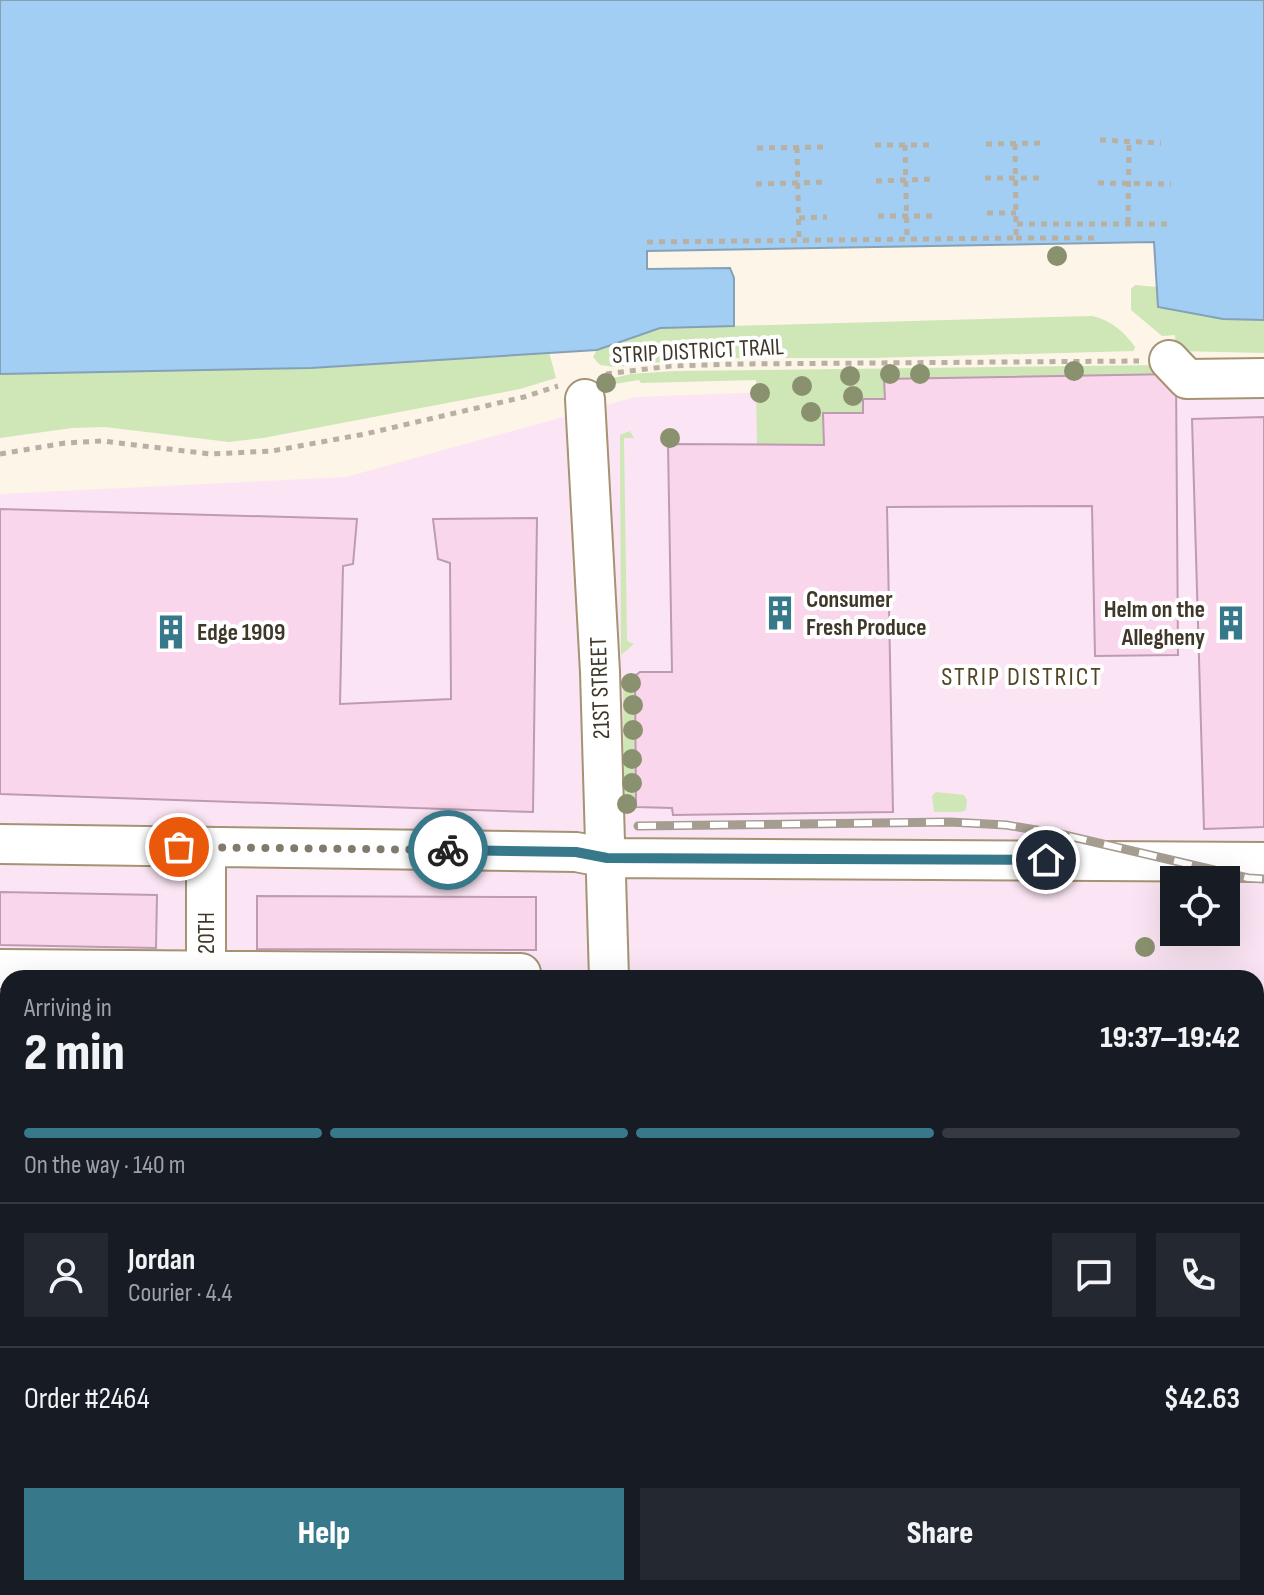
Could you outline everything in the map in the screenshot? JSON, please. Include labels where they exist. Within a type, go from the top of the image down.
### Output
[{"type":"street","points":[[1169,360],[1187,379],[1264,378]]},
{"type":"street","name":"21ST STREET","points":[[585,385],[607,858],[609,970]]},
{"type":"street","points":[[0,844],[576,852],[607,858],[1264,862]]},
{"type":"street","name":"20TH","points":[[206,847],[206,970]]},
{"type":"street","points":[[0,969],[206,970]]},
{"type":"path","points":[[1100,140],[1161,143]]},
{"type":"path","points":[[1128,223],[1129,141]]},
{"type":"path","points":[[986,144],[1043,143]]},
{"type":"path","points":[[1015,144],[1016,238]]},
{"type":"path","points":[[875,145],[933,145]]},
{"type":"path","points":[[905,145],[907,238]]},
{"type":"path","points":[[797,147],[799,240]]},
{"type":"path","points":[[757,148],[827,147]]},
{"type":"path","points":[[985,178],[1043,178]]},
{"type":"path","points":[[876,181],[934,179]]},
{"type":"path","points":[[756,184],[827,182]]},
{"type":"path","points":[[1098,183],[1171,184]]},
{"type":"path","points":[[987,213],[1016,213]]},
{"type":"path","points":[[878,216],[935,216]]},
{"type":"path","points":[[799,218],[827,217]]},
{"type":"path","points":[[1016,224],[1169,224]]},
{"type":"path","points":[[647,242],[1094,238],[1094,243]]},
{"type":"path","name":"STRIP DISTRICT TRAIL","points":[[0,454],[65,443],[102,441],[210,454],[272,451],[671,366],[1169,360]]},
{"type":"shaded area","points":[[1264,374],[1264,970],[0,970],[0,494],[346,477],[635,397]]},
{"type":"green space","points":[[1135,285],[1157,287],[1158,307],[1264,320],[1264,353],[1176,351],[1175,335],[1162,336],[1131,310],[1131,289]]},
{"type":"green space","points":[[1092,316],[1111,323],[1121,331],[1135,347],[1134,351],[871,358],[698,358],[615,367],[600,365],[593,357],[597,350],[660,328]]},
{"type":"green space","points":[[549,352],[556,378],[520,389],[263,438],[229,442],[105,427],[72,428],[0,438],[0,374],[311,368]]},
{"type":"green space","points":[[1160,365],[1176,374],[884,379],[885,399],[863,399],[863,413],[824,413],[824,445],[757,444],[756,380],[641,383],[639,380],[602,386],[601,381],[631,374],[675,371]]},
{"type":"green space","points":[[630,431],[634,438],[624,438],[627,641],[634,644],[621,655],[620,435]]},
{"type":"green space","points":[[635,676],[636,807],[624,808],[623,687]]},
{"type":"green space","points":[[936,792],[964,795],[966,810],[934,812],[932,796]]},
{"type":"water","points":[[0,0],[1264,0],[1264,320],[1223,319],[1158,307],[1154,242],[647,251],[647,269],[730,268],[734,278],[734,326],[660,328],[597,350],[311,368],[0,374]]},
{"type":"building","name":"Consumer Fresh Produce","points":[[1176,374],[1178,655],[1095,656],[1092,506],[887,507],[893,812],[673,815],[672,808],[636,807],[635,676],[640,672],[672,672],[668,444],[824,445],[823,413],[863,413],[863,399],[885,399],[884,379]]},
{"type":"building","name":"Helm on the Allegheny","points":[[1264,417],[1264,827],[1204,829],[1192,419]]},
{"type":"building","name":"Edge 1909","points":[[0,509],[357,519],[353,564],[343,566],[340,704],[451,699],[450,563],[438,559],[433,519],[537,518],[533,812],[0,794]]},
{"type":"building","points":[[0,892],[157,895],[156,948],[0,945]]},
{"type":"building","points":[[257,896],[536,897],[536,950],[257,949]]},
{"type":"railway","points":[[638,826],[950,822],[1006,825],[1264,879]]},
{"type":"way so far","points":[[179,847],[448,850]]},
{"type":"place","name":"Consumer Fresh Produce","points":[[780,613]]},
{"type":"place","name":"Helm on the Allegheny","points":[[1231,623]]},
{"type":"place","name":"Edge 1909","points":[[171,632]]},
{"type":"district","name":"STRIP DISTRICT","points":[[1022,677]]},
{"type":"route","points":[[448,850],[576,852],[607,858],[1046,860]]}]
